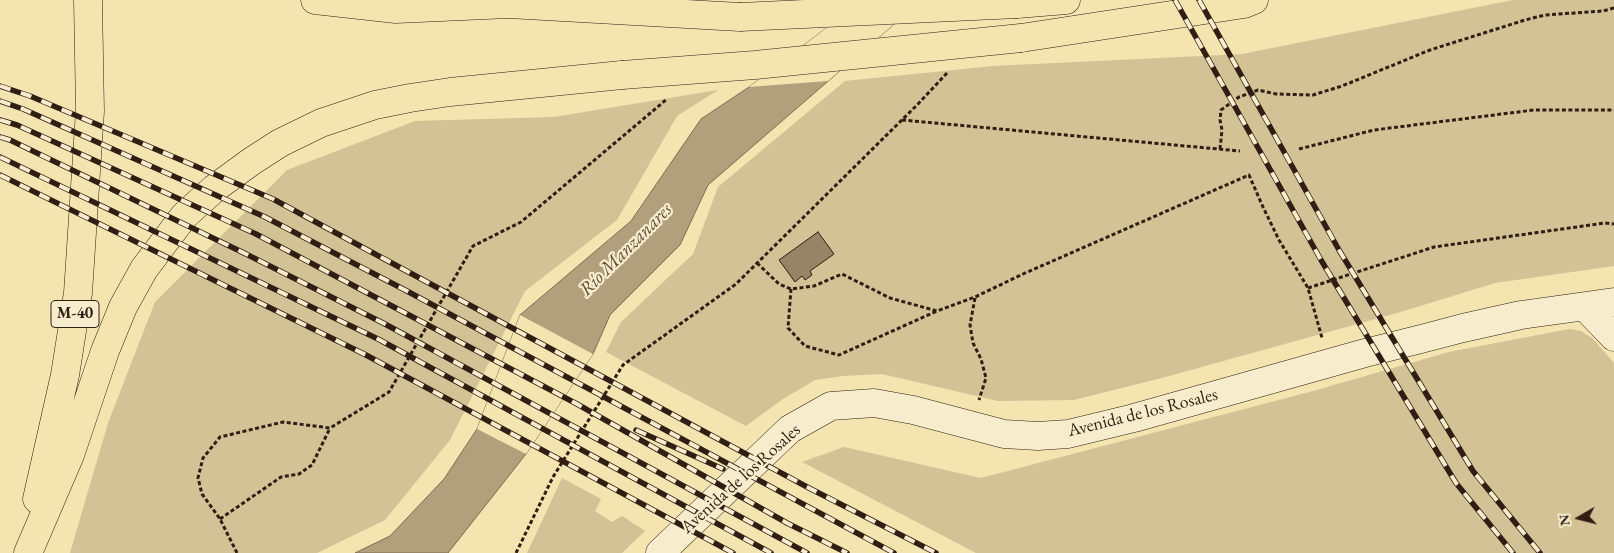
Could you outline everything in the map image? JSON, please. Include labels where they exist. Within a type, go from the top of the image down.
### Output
[{"type":"highway","points":[[72,0],[89,70]]},
{"type":"highway","name":"M-40","points":[[27,553],[65,376],[78,294],[90,111],[88,0]]},
{"type":"highway","points":[[315,0],[396,9],[499,2],[740,16],[1017,4],[1066,0]]},
{"type":"highway","points":[[27,553],[70,455],[105,351],[123,307],[144,269],[184,216],[216,188],[280,143],[321,123],[375,105],[450,92],[622,75],[755,65],[1021,38],[1244,4],[1254,0]]},
{"type":"street","name":"Avenida de los Rosales","points":[[660,553],[790,430],[831,406],[874,403],[913,410],[1004,434],[1038,436],[1068,434],[1134,418],[1365,352],[1463,328],[1521,315],[1614,302]]},
{"type":"street","points":[[1585,307],[1614,337]]},
{"type":"path","points":[[1220,149],[1222,110],[1239,97],[1258,90],[1276,94],[1313,95],[1342,86],[1430,50],[1525,20],[1545,15],[1603,11],[1614,8]]},
{"type":"path","points":[[516,553],[553,477],[624,365],[736,284],[950,70]]},
{"type":"path","points":[[220,519],[281,477],[299,474],[312,465],[330,428],[389,392],[473,246],[521,222],[670,96]]},
{"type":"path","points":[[1299,149],[1374,130],[1515,112],[1534,110],[1614,110]]},
{"type":"path","points":[[902,120],[1240,151]]},
{"type":"path","points":[[791,289],[788,328],[805,346],[839,355],[937,311],[975,297],[1249,175],[1279,240],[1308,288],[1324,345]]},
{"type":"path","points":[[1308,288],[1434,247],[1605,223],[1614,224]]},
{"type":"path","points":[[757,263],[779,284],[791,289],[814,286],[842,274],[890,298],[937,311]]},
{"type":"path","points":[[974,427],[976,407],[986,378],[981,359],[973,343],[970,325],[975,297]]},
{"type":"path","points":[[237,553],[220,519],[202,494],[198,478],[202,458],[220,437],[283,422],[330,428]]},
{"type":"shaded area","points":[[1513,0],[1614,0],[1614,266],[1495,283],[1404,311],[1162,378],[1074,400],[998,401],[882,374],[843,376],[815,380],[783,399],[746,426],[606,352],[621,322],[693,254],[718,187],[845,81],[993,66],[1242,54]]},
{"type":"shaded area","points":[[718,90],[677,116],[617,220],[525,291],[450,440],[385,520],[317,553],[70,553],[108,423],[155,302],[287,170],[415,121],[554,117]]},
{"type":"shaded area","points":[[1569,329],[1581,331],[1592,338],[1614,363],[1614,553],[976,553],[802,462],[844,447],[981,478],[1313,391],[1449,352]]},
{"type":"shaded area","points":[[562,478],[601,499],[595,511],[612,522],[622,516],[645,531],[622,553],[527,553]]},
{"type":"water","name":"Río Manzanares","points":[[863,0],[922,0],[708,185],[680,245],[610,315],[593,354],[526,454],[448,553],[355,553],[390,536],[444,479],[477,429],[520,315],[631,221],[701,119],[749,87]]},
{"type":"pier","points":[[863,0],[922,0],[828,81],[749,87]]},
{"type":"pier","points":[[520,315],[593,354],[526,454],[477,429]]},
{"type":"building","points":[[818,232],[834,254],[810,271],[812,275],[805,280],[802,276],[795,282],[779,260]]},
{"type":"railway","points":[[1175,0],[1321,260],[1456,483],[1513,553]]},
{"type":"railway","points":[[1199,0],[1339,250],[1473,471],[1540,553]]},
{"type":"railway","points":[[0,86],[30,96],[273,199],[809,488],[936,553]]},
{"type":"railway","points":[[0,101],[23,109],[265,217],[405,290],[894,553]]},
{"type":"railway","points":[[0,120],[17,125],[256,234],[577,404],[787,523],[847,553]]},
{"type":"railway","points":[[0,137],[10,140],[246,254],[385,324],[807,553]]},
{"type":"railway","points":[[0,157],[378,339],[771,553]]},
{"type":"railway","points":[[0,175],[366,355],[733,553]]},
{"type":"railway","points":[[636,430],[723,469]]}]
